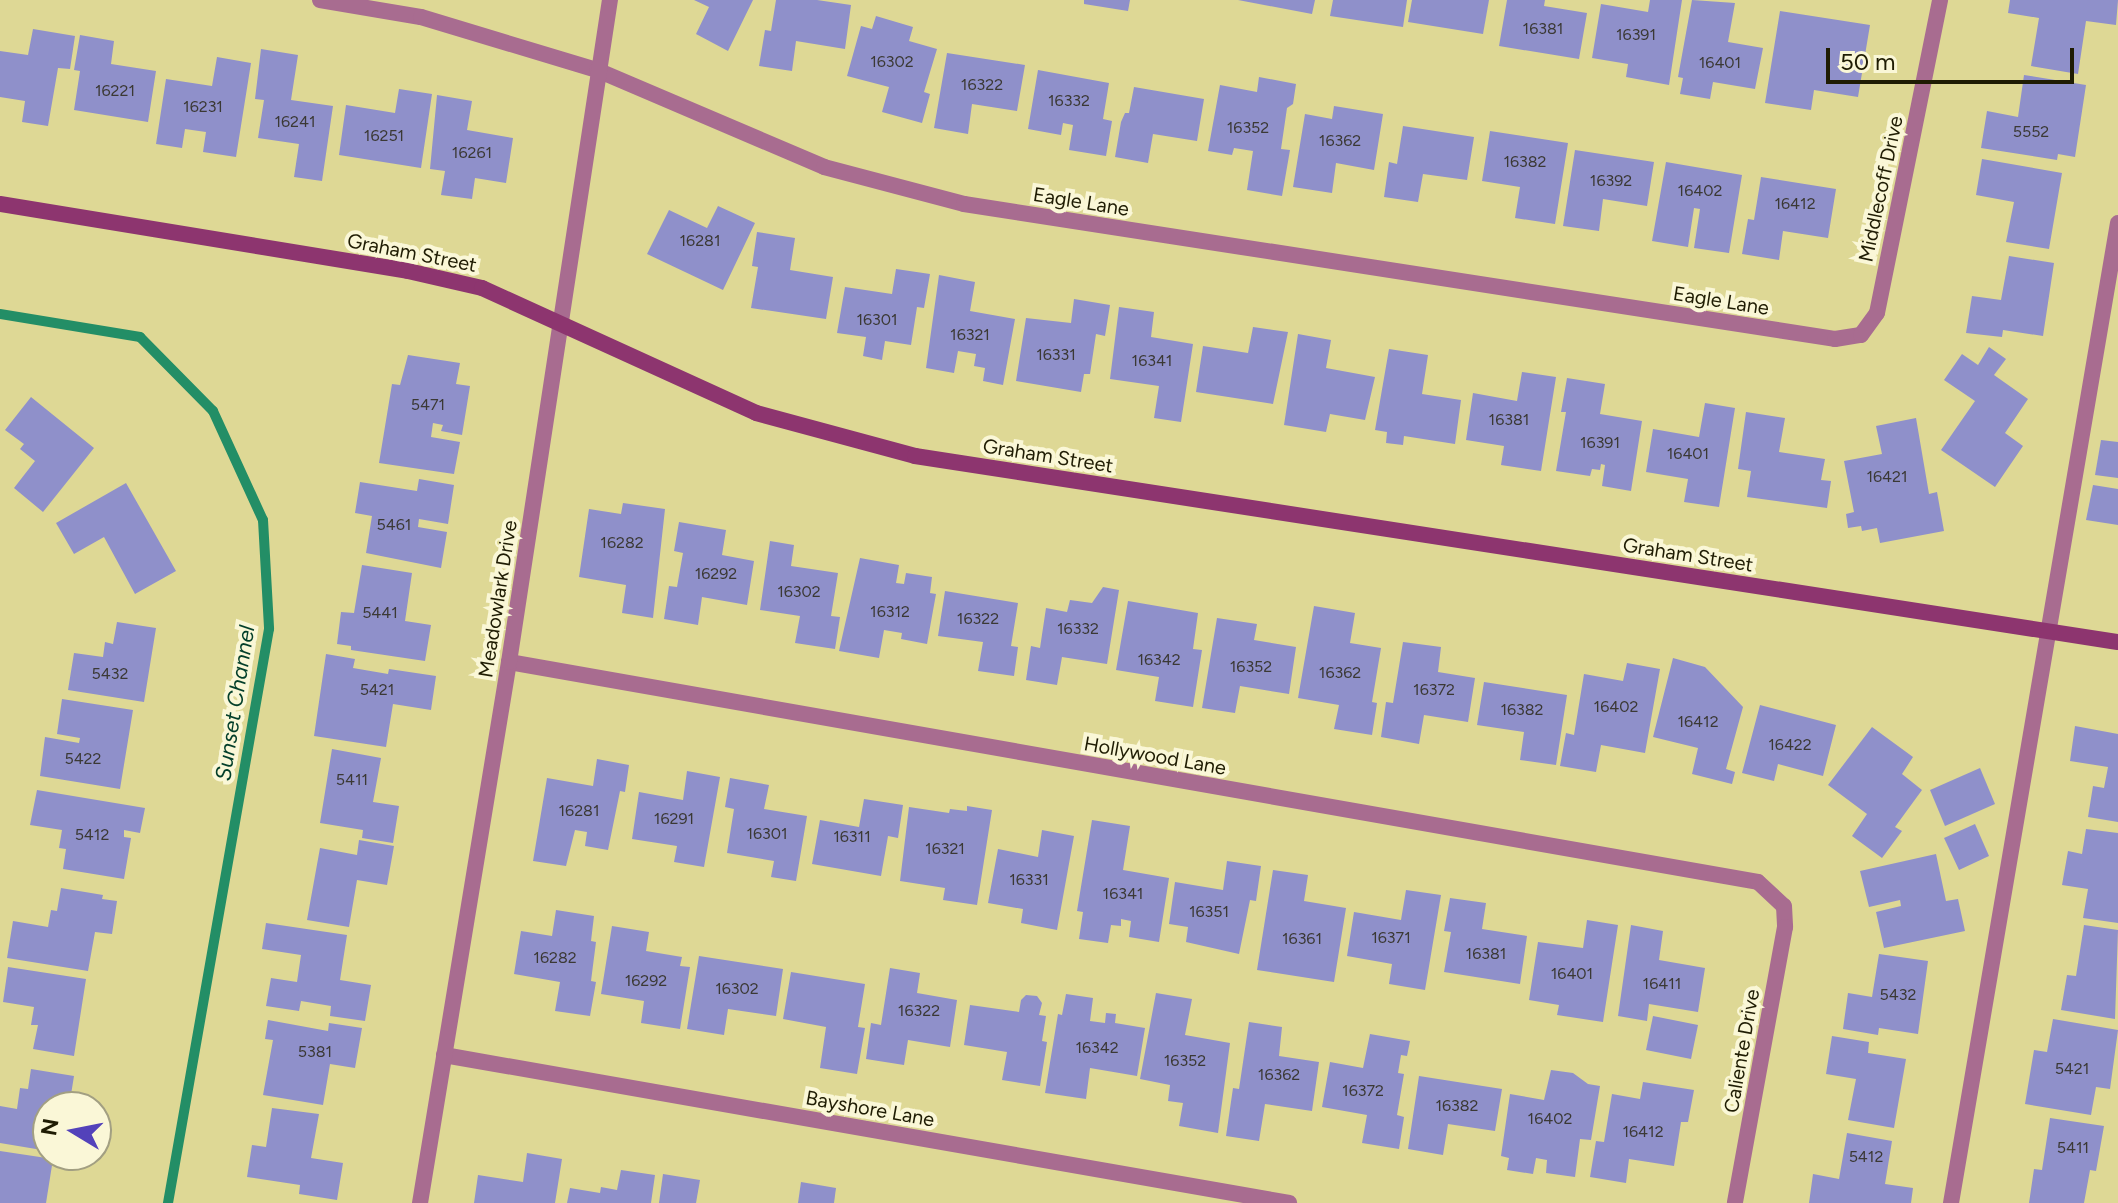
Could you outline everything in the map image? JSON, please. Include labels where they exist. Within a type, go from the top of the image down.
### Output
[{"type":"street","name":"Eagle Lane","points":[[320,0],[421,17],[597,70],[824,167],[964,204],[1835,339],[1861,335]]},
{"type":"street","name":"Meadowlark Drive","points":[[420,1203],[509,662],[610,0]]},
{"type":"street","name":"Middlecoff Drive","points":[[1861,335],[1877,313],[1940,0]]},
{"type":"street","name":"Graham Street","points":[[0,204],[408,271],[482,288],[756,413],[915,456],[2118,642]]},
{"type":"street","points":[[1951,1203],[2118,223]]},
{"type":"street","name":"Hollywood Lane","points":[[509,662],[1758,882],[1784,906]]},
{"type":"street","name":"Caliente Drive","points":[[1735,1203],[1785,927],[1784,906]]},
{"type":"street","name":"Bayshore Lane","points":[[444,1055],[1289,1203]]},
{"type":"building","points":[[694,0],[753,0],[728,51],[696,34],[709,7]]},
{"type":"building","points":[[776,0],[817,0],[851,5],[845,49],[796,41],[792,71],[759,66],[765,30],[771,31]]},
{"type":"building","points":[[1084,0],[1130,0],[1128,11],[1084,4]]},
{"type":"building","points":[[1238,0],[1315,0],[1312,14]]},
{"type":"building","points":[[1333,0],[1407,0],[1403,27],[1330,16]]},
{"type":"building","points":[[1412,0],[1489,0],[1483,34],[1408,22]]},
{"type":"building","points":[[1507,0],[1545,0],[1544,6],[1587,13],[1579,59],[1499,46]]},
{"type":"building","points":[[1650,0],[1682,0],[1669,85],[1626,77],[1628,64],[1592,58],[1601,4],[1648,12]]},
{"type":"building","points":[[1692,0],[1735,3],[1728,42],[1763,48],[1755,89],[1713,82],[1710,99],[1680,94],[1683,78],[1678,77]]},
{"type":"building","points":[[2010,0],[2118,0],[2116,25],[2086,21],[2078,74],[2031,66],[2039,18],[2008,13]]},
{"type":"building","points":[[1780,11],[1870,25],[1858,97],[1814,90],[1811,110],[1765,103]]},
{"type":"building","points":[[876,16],[913,27],[909,41],[937,49],[924,92],[930,94],[922,123],[882,112],[889,87],[847,76],[861,26],[872,29]]},
{"type":"building","points":[[33,29],[75,36],[70,69],[58,68],[48,126],[22,122],[25,101],[0,97],[0,51],[28,55]]},
{"type":"building","points":[[80,35],[114,41],[111,64],[156,71],[148,122],[74,110],[80,71],[74,70]]},
{"type":"building","points":[[261,49],[298,55],[291,100],[333,106],[322,181],[294,177],[299,144],[258,138],[264,100],[255,99]]},
{"type":"building","points":[[947,53],[1025,65],[1017,111],[972,104],[968,134],[934,128]]},
{"type":"building","points":[[217,57],[251,63],[236,157],[203,152],[206,132],[185,129],[182,148],[156,144],[166,79],[212,86]]},
{"type":"building","points":[[1038,70],[1109,83],[1103,119],[1112,121],[1106,156],[1069,150],[1073,125],[1063,123],[1061,135],[1028,129]]},
{"type":"building","points":[[2024,75],[2086,85],[2075,157],[2058,154],[2057,160],[1981,148],[1987,111],[2018,117]]},
{"type":"building","points":[[1259,77],[1296,84],[1293,104],[1287,108],[1281,149],[1290,150],[1282,196],[1247,190],[1253,151],[1234,148],[1232,155],[1208,151],[1220,85],[1257,92]]},
{"type":"building","points":[[1134,87],[1204,99],[1197,141],[1153,134],[1148,163],[1115,157],[1121,122],[1125,113],[1129,113]]},
{"type":"building","points":[[399,89],[432,94],[421,168],[339,155],[346,105],[395,113]]},
{"type":"building","points":[[437,95],[472,101],[467,130],[513,138],[506,183],[475,178],[472,199],[441,195],[445,171],[430,169]]},
{"type":"building","points":[[1334,106],[1383,114],[1374,170],[1336,163],[1332,193],[1293,187],[1305,114],[1332,119]]},
{"type":"building","points":[[1403,126],[1474,137],[1467,180],[1423,174],[1418,202],[1384,197],[1389,162],[1397,164]]},
{"type":"building","points":[[1490,131],[1568,143],[1555,224],[1515,218],[1520,187],[1482,181]]},
{"type":"building","points":[[1575,150],[1654,162],[1647,206],[1603,199],[1599,231],[1563,226]]},
{"type":"building","points":[[1982,159],[2062,173],[2049,249],[2006,242],[2014,202],[1976,195]]},
{"type":"building","points":[[1666,162],[1742,175],[1729,253],[1694,248],[1700,209],[1694,208],[1688,247],[1652,241]]},
{"type":"building","points":[[1761,177],[1836,189],[1828,238],[1783,231],[1779,260],[1742,254],[1748,219],[1754,220]]},
{"type":"building","points":[[718,206],[755,223],[723,290],[647,254],[669,210],[707,228]]},
{"type":"building","points":[[757,232],[795,238],[790,270],[833,277],[826,319],[751,308],[758,267],[752,266]]},
{"type":"building","points":[[2009,256],[2054,263],[2043,336],[2003,330],[2002,337],[1966,333],[1972,296],[2001,300]]},
{"type":"building","points":[[896,269],[930,274],[924,308],[917,307],[911,345],[885,341],[882,360],[863,356],[866,337],[837,333],[845,287],[892,294]]},
{"type":"building","points":[[939,275],[975,282],[970,311],[1015,319],[1003,385],[983,381],[985,368],[974,366],[976,354],[958,351],[954,373],[926,368]]},
{"type":"building","points":[[1074,299],[1110,305],[1105,336],[1096,334],[1090,374],[1084,374],[1081,392],[1016,381],[1026,318],[1071,323]]},
{"type":"building","points":[[1119,307],[1154,312],[1151,337],[1193,344],[1181,422],[1154,418],[1159,386],[1110,379]]},
{"type":"building","points":[[1253,327],[1288,332],[1273,404],[1196,392],[1203,346],[1248,353]]},
{"type":"building","points":[[1298,334],[1331,340],[1326,368],[1375,377],[1365,420],[1330,414],[1326,432],[1284,425]]},
{"type":"building","points":[[1989,347],[2006,359],[1994,375],[2028,399],[2005,433],[2023,446],[1995,487],[1941,450],[1975,401],[1944,380],[1962,354],[1978,365]]},
{"type":"building","points":[[1389,349],[1428,355],[1422,394],[1461,400],[1455,444],[1404,436],[1403,445],[1386,443],[1387,432],[1375,430]]},
{"type":"building","points":[[408,355],[460,363],[456,384],[470,386],[462,435],[441,431],[443,425],[433,423],[431,437],[460,442],[454,474],[379,463],[392,384],[400,385]]},
{"type":"building","points":[[1522,372],[1556,377],[1541,471],[1501,465],[1504,446],[1466,440],[1473,393],[1517,401]]},
{"type":"building","points":[[1567,378],[1605,384],[1600,414],[1642,421],[1631,491],[1602,486],[1605,465],[1601,464],[1600,470],[1592,469],[1590,476],[1556,471],[1566,412],[1561,412]]},
{"type":"building","points":[[31,397],[94,448],[43,512],[14,488],[35,461],[20,449],[24,444],[5,430]]},
{"type":"building","points":[[1705,403],[1735,408],[1719,507],[1684,502],[1688,479],[1646,472],[1653,429],[1699,437]]},
{"type":"building","points":[[1746,412],[1785,418],[1779,452],[1825,459],[1821,480],[1831,481],[1827,508],[1747,497],[1751,471],[1738,469]]},
{"type":"building","points":[[1916,418],[1929,494],[1937,492],[1944,531],[1880,543],[1877,528],[1862,531],[1861,526],[1848,528],[1846,514],[1854,512],[1844,461],[1882,454],[1876,426]]},
{"type":"building","points":[[2101,440],[2118,442],[2118,478],[2095,475]]},
{"type":"building","points":[[419,479],[454,485],[448,524],[419,519],[418,527],[447,532],[441,568],[366,553],[372,516],[355,513],[360,482],[417,491]]},
{"type":"building","points":[[126,483],[176,571],[135,594],[104,537],[74,554],[56,523]]},
{"type":"building","points":[[2093,485],[2118,489],[2118,525],[2086,520]]},
{"type":"building","points":[[623,503],[665,509],[653,618],[622,613],[626,585],[579,577],[589,509],[621,514]]},
{"type":"building","points":[[679,522],[726,530],[722,555],[754,561],[747,605],[702,597],[698,625],[664,619],[669,586],[677,587],[683,553],[674,551]]},
{"type":"building","points":[[770,541],[794,545],[791,566],[838,573],[831,616],[840,617],[835,649],[795,643],[800,616],[760,610]]},
{"type":"building","points":[[860,558],[899,565],[896,583],[904,584],[906,573],[932,577],[930,593],[936,594],[927,644],[901,639],[902,633],[884,630],[879,658],[839,651]]},
{"type":"building","points":[[362,565],[412,573],[405,621],[431,625],[425,661],[351,650],[351,646],[337,644],[341,612],[354,613]]},
{"type":"building","points":[[1103,587],[1119,590],[1107,664],[1062,657],[1057,685],[1026,680],[1031,646],[1040,648],[1046,608],[1067,612],[1070,600],[1092,603]]},
{"type":"building","points":[[945,591],[1018,603],[1011,646],[1018,647],[1014,676],[978,671],[983,642],[938,636]]},
{"type":"building","points":[[1128,601],[1198,613],[1193,649],[1202,650],[1193,707],[1155,701],[1159,677],[1116,670]]},
{"type":"building","points":[[1314,606],[1355,613],[1350,643],[1381,648],[1372,702],[1377,703],[1372,735],[1334,729],[1339,705],[1298,698]]},
{"type":"building","points":[[1217,618],[1257,624],[1254,640],[1296,647],[1289,694],[1240,686],[1235,713],[1202,708]]},
{"type":"building","points":[[117,622],[156,628],[144,702],[68,690],[74,653],[103,657],[105,642],[113,644]]},
{"type":"building","points":[[1403,642],[1441,647],[1438,672],[1475,678],[1468,722],[1424,715],[1419,744],[1381,737],[1386,702],[1393,703]]},
{"type":"building","points":[[326,654],[355,659],[353,668],[388,674],[389,669],[436,676],[431,710],[393,704],[386,747],[314,736]]},
{"type":"building","points":[[1673,658],[1705,667],[1743,707],[1726,769],[1735,772],[1732,784],[1692,774],[1698,748],[1653,737]]},
{"type":"building","points":[[1627,663],[1660,669],[1645,753],[1601,745],[1596,772],[1560,766],[1566,733],[1574,735],[1584,674],[1623,681]]},
{"type":"building","points":[[1484,682],[1567,695],[1556,765],[1520,760],[1524,732],[1477,725]]},
{"type":"building","points":[[62,699],[133,710],[120,789],[40,776],[45,737],[79,743],[80,738],[57,734]]},
{"type":"building","points":[[1760,705],[1836,725],[1823,776],[1778,764],[1774,781],[1742,773]]},
{"type":"building","points":[[2075,726],[2118,734],[2118,822],[2088,817],[2093,786],[2104,788],[2108,767],[2070,761]]},
{"type":"building","points":[[1872,727],[1913,757],[1902,774],[1922,790],[1895,827],[1902,831],[1882,858],[1852,836],[1867,814],[1828,785]]},
{"type":"building","points":[[332,749],[381,758],[373,802],[399,806],[393,843],[362,838],[363,830],[320,823]]},
{"type":"building","points":[[597,759],[629,765],[625,792],[620,791],[608,850],[585,846],[587,832],[575,830],[566,866],[533,861],[547,778],[593,786]]},
{"type":"building","points":[[1980,768],[1995,804],[1945,826],[1930,790]]},
{"type":"building","points":[[687,771],[720,777],[704,867],[674,862],[677,846],[632,839],[639,792],[683,800]]},
{"type":"building","points":[[730,778],[769,785],[764,809],[807,816],[796,881],[771,877],[774,861],[727,853],[734,809],[725,807]]},
{"type":"building","points":[[37,790],[145,808],[140,833],[124,830],[124,837],[131,838],[124,879],[63,869],[66,849],[59,848],[62,830],[30,825]]},
{"type":"building","points":[[864,799],[903,805],[898,838],[888,836],[881,876],[812,864],[820,820],[859,827]]},
{"type":"building","points":[[967,806],[992,810],[977,905],[943,900],[945,888],[900,881],[909,807],[949,813],[950,809],[967,811]]},
{"type":"building","points":[[1092,820],[1130,826],[1123,870],[1169,878],[1159,942],[1129,937],[1131,921],[1121,919],[1121,926],[1111,925],[1108,943],[1079,939],[1083,912],[1077,911]]},
{"type":"building","points":[[1975,824],[1989,856],[1959,870],[1944,838]]},
{"type":"building","points":[[2086,829],[2118,833],[2118,923],[2083,918],[2088,889],[2062,885],[2068,851],[2082,854]]},
{"type":"building","points":[[1042,830],[1074,836],[1057,930],[1021,923],[1023,909],[988,903],[998,849],[1038,857]]},
{"type":"building","points":[[359,840],[394,846],[387,885],[357,880],[349,927],[307,920],[320,848],[357,855]]},
{"type":"building","points":[[1936,854],[1946,901],[1958,899],[1965,931],[1884,948],[1876,912],[1901,906],[1900,900],[1869,907],[1860,871]]},
{"type":"building","points":[[1227,861],[1261,866],[1256,901],[1250,900],[1239,954],[1186,942],[1188,927],[1169,924],[1175,882],[1223,890]]},
{"type":"building","points":[[1273,870],[1308,875],[1304,901],[1346,908],[1334,982],[1257,970]]},
{"type":"building","points":[[61,888],[103,895],[102,899],[117,901],[112,934],[95,932],[88,971],[7,958],[13,921],[48,927],[51,910],[57,911]]},
{"type":"building","points":[[1406,890],[1441,895],[1425,990],[1389,984],[1392,964],[1347,956],[1354,912],[1401,920]]},
{"type":"building","points":[[1450,898],[1486,903],[1482,929],[1527,936],[1520,984],[1444,972],[1451,932],[1444,931]]},
{"type":"building","points":[[556,910],[594,916],[591,941],[596,942],[591,981],[596,982],[590,1016],[555,1011],[560,982],[514,974],[521,931],[552,936]]},
{"type":"building","points":[[1587,920],[1618,925],[1603,1022],[1557,1015],[1559,1005],[1529,1000],[1538,942],[1583,948]]},
{"type":"building","points":[[266,923],[347,935],[340,980],[371,985],[365,1021],[330,1016],[331,1006],[301,1001],[299,1011],[266,1006],[271,978],[297,982],[301,955],[262,949]]},
{"type":"building","points":[[1631,925],[1663,931],[1659,960],[1705,968],[1698,1012],[1649,1004],[1647,1021],[1618,1016]]},
{"type":"building","points":[[2084,925],[2118,930],[2115,1019],[2061,1010],[2067,975],[2076,976]]},
{"type":"building","points":[[612,926],[649,932],[646,951],[682,957],[680,966],[690,967],[680,1029],[641,1023],[644,1001],[601,994]]},
{"type":"building","points":[[1879,954],[1928,961],[1918,1034],[1879,1028],[1878,1035],[1843,1029],[1848,993],[1872,997]]},
{"type":"building","points":[[699,956],[783,969],[776,1016],[728,1009],[724,1035],[687,1029]]},
{"type":"building","points":[[8,967],[86,979],[74,1056],[33,1049],[38,1025],[31,1025],[34,1007],[3,1002]]},
{"type":"building","points":[[890,968],[920,973],[917,993],[957,1000],[950,1047],[908,1040],[904,1065],[866,1059],[871,1023],[881,1025]]},
{"type":"building","points":[[791,972],[865,984],[858,1027],[865,1028],[857,1074],[820,1068],[826,1027],[783,1019]]},
{"type":"building","points":[[1156,993],[1192,999],[1185,1035],[1230,1043],[1218,1133],[1179,1126],[1183,1103],[1168,1101],[1170,1085],[1140,1079]]},
{"type":"building","points":[[1066,994],[1093,998],[1090,1021],[1105,1023],[1106,1013],[1116,1014],[1115,1023],[1145,1028],[1137,1076],[1090,1068],[1086,1099],[1045,1093],[1058,1014],[1062,1015]]},
{"type":"building","points":[[1026,995],[1037,996],[1042,1003],[1039,1015],[1046,1016],[1042,1041],[1047,1042],[1040,1086],[1002,1080],[1007,1052],[964,1045],[970,1005],[1019,1012],[1021,1000]]},
{"type":"building","points":[[1653,1016],[1698,1025],[1691,1059],[1646,1050]]},
{"type":"building","points":[[2053,1019],[2118,1030],[2110,1089],[2096,1087],[2091,1115],[2025,1104],[2034,1050],[2047,1052]]},
{"type":"building","points":[[268,1020],[328,1031],[329,1023],[362,1028],[355,1068],[330,1064],[323,1105],[263,1095],[273,1040],[265,1039]]},
{"type":"building","points":[[1249,1022],[1282,1027],[1279,1056],[1319,1062],[1312,1111],[1265,1104],[1259,1141],[1226,1136],[1233,1088],[1239,1089]]},
{"type":"building","points":[[1370,1034],[1410,1041],[1407,1056],[1401,1055],[1398,1073],[1404,1074],[1397,1115],[1404,1117],[1399,1149],[1362,1143],[1367,1115],[1322,1107],[1330,1062],[1363,1068]]},
{"type":"building","points":[[1832,1036],[1869,1042],[1868,1053],[1906,1059],[1894,1128],[1848,1120],[1856,1079],[1826,1074]]},
{"type":"building","points":[[31,1069],[74,1076],[72,1091],[32,1091],[32,1148],[0,1143],[0,1106],[17,1109],[20,1088],[28,1089]]},
{"type":"building","points":[[1551,1070],[1573,1073],[1588,1084],[1600,1086],[1591,1140],[1580,1139],[1575,1177],[1546,1173],[1547,1160],[1536,1158],[1533,1174],[1507,1170],[1509,1158],[1501,1156],[1510,1094],[1544,1100]]},
{"type":"building","points":[[1419,1076],[1502,1089],[1495,1131],[1448,1124],[1443,1155],[1408,1149]]},
{"type":"building","points":[[1643,1082],[1694,1090],[1688,1122],[1681,1122],[1674,1166],[1629,1159],[1626,1183],[1590,1177],[1596,1141],[1604,1142],[1612,1094],[1640,1099]]},
{"type":"building","points":[[272,1108],[319,1114],[311,1158],[343,1163],[337,1200],[299,1194],[300,1185],[247,1177],[252,1145],[266,1147]]},
{"type":"building","points":[[2050,1118],[2104,1126],[2096,1171],[2090,1170],[2084,1203],[2029,1203],[2034,1169],[2042,1170]]},
{"type":"building","points":[[1847,1133],[1892,1141],[1885,1184],[1913,1188],[1911,1203],[1809,1203],[1813,1174],[1839,1179]]},
{"type":"building","points":[[0,1151],[32,1156],[32,1171],[51,1171],[46,1203],[0,1203]]},
{"type":"building","points":[[527,1153],[562,1159],[555,1203],[474,1203],[478,1175],[523,1182]]},
{"type":"building","points":[[621,1170],[655,1175],[651,1203],[567,1203],[570,1188],[600,1193],[601,1187],[617,1190]]},
{"type":"building","points":[[663,1174],[700,1180],[696,1203],[659,1203]]},
{"type":"building","points":[[801,1182],[836,1188],[834,1203],[798,1203]]},
{"type":"waterway","name":"Sunset Channel","points":[[0,314],[140,337],[213,411],[263,520],[269,629],[168,1203]]}]
